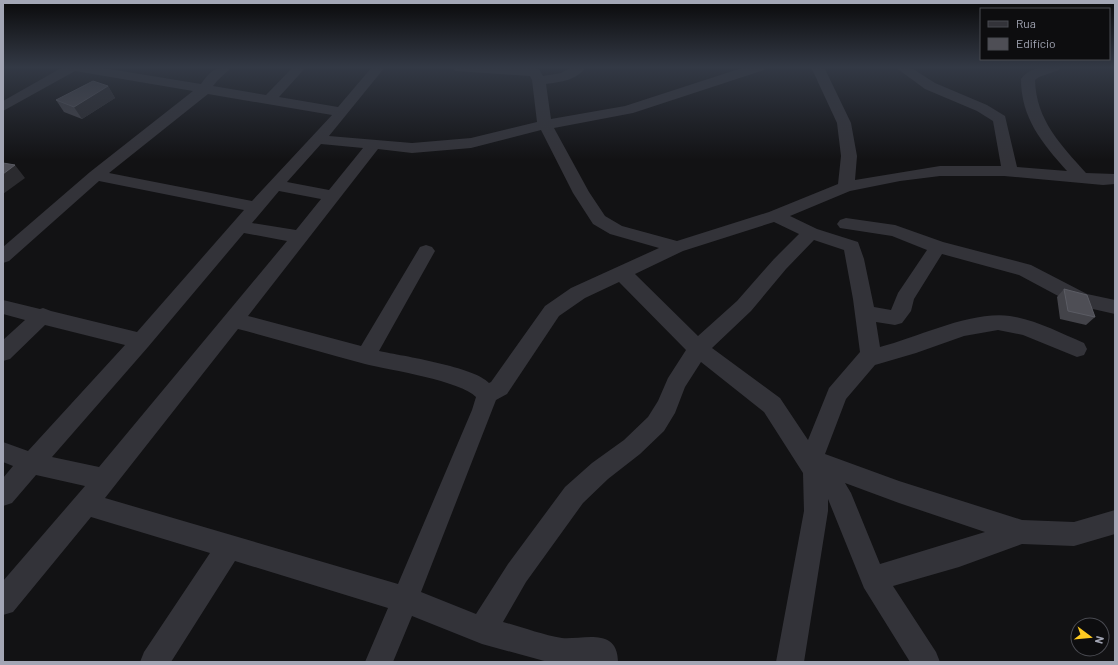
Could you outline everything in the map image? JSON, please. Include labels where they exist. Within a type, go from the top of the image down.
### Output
[{"type":"street","points":[[3,107],[19,98]]},
{"type":"street","points":[[3,257],[96,175],[194,98]]},
{"type":"street","points":[[264,98],[342,112]]},
{"type":"street","points":[[3,495],[140,341],[238,226],[353,98]]},
{"type":"street","points":[[541,98],[545,125],[581,193],[599,220],[616,230],[677,247]]},
{"type":"street","points":[[318,139],[412,148],[471,143],[545,125],[628,110],[664,98]]},
{"type":"street","points":[[790,662],[816,511],[809,461],[816,448],[837,394],[868,358],[870,352],[862,285],[843,204],[849,156],[844,123],[832,98]]},
{"type":"street","points":[[958,98],[982,108],[1000,119],[1010,173]]},
{"type":"street","points":[[1029,98],[1040,129],[1082,178]]},
{"type":"street","points":[[3,602],[86,504],[104,479],[301,237],[373,145]]},
{"type":"street","points":[[379,662],[406,600],[483,410],[487,395],[499,388],[552,311],[578,293],[677,247],[775,216],[843,204],[908,175],[953,170],[1109,179],[1115,193]]},
{"type":"street","points":[[96,175],[256,207]]},
{"type":"street","points":[[275,185],[333,196]]},
{"type":"street","points":[[843,204],[895,231],[938,247],[1025,270],[1082,300],[1115,307]]},
{"type":"street","points":[[775,216],[811,233],[852,246]]},
{"type":"street","points":[[238,226],[301,237]]},
{"type":"street","points":[[482,630],[517,573],[574,495],[656,424],[667,406],[676,384],[698,349],[744,306],[780,264],[811,233]]},
{"type":"street","points":[[866,312],[895,318],[901,311],[905,298],[938,247]]},
{"type":"street","points":[[366,356],[426,251]]},
{"type":"street","points":[[621,272],[698,349],[772,405],[809,461],[839,493],[873,579],[926,662]]},
{"type":"street","points":[[3,307],[43,315],[140,341]]},
{"type":"street","points":[[3,353],[43,315]]},
{"type":"street","points":[[234,320],[366,356],[456,377],[478,385],[487,395]]},
{"type":"street","points":[[868,358],[916,345],[956,329],[988,322],[1011,324],[1032,330],[1077,349]]},
{"type":"street","points":[[3,452],[32,463],[104,479]]},
{"type":"street","points":[[809,461],[1022,532],[1074,534],[1115,522]]},
{"type":"street","points":[[86,504],[406,600],[482,630],[563,652],[584,650],[598,651],[604,658],[604,662]]},
{"type":"street","points":[[873,579],[959,554],[1022,532]]},
{"type":"street","points":[[154,662],[229,548]]},
{"type":"building","points":[[60,98],[89,98],[74,107],[56,100]]},
{"type":"building","points":[[3,163],[15,165],[3,174]]},
{"type":"building","points":[[1064,289],[1087,295],[1095,317],[1068,311]]}]
